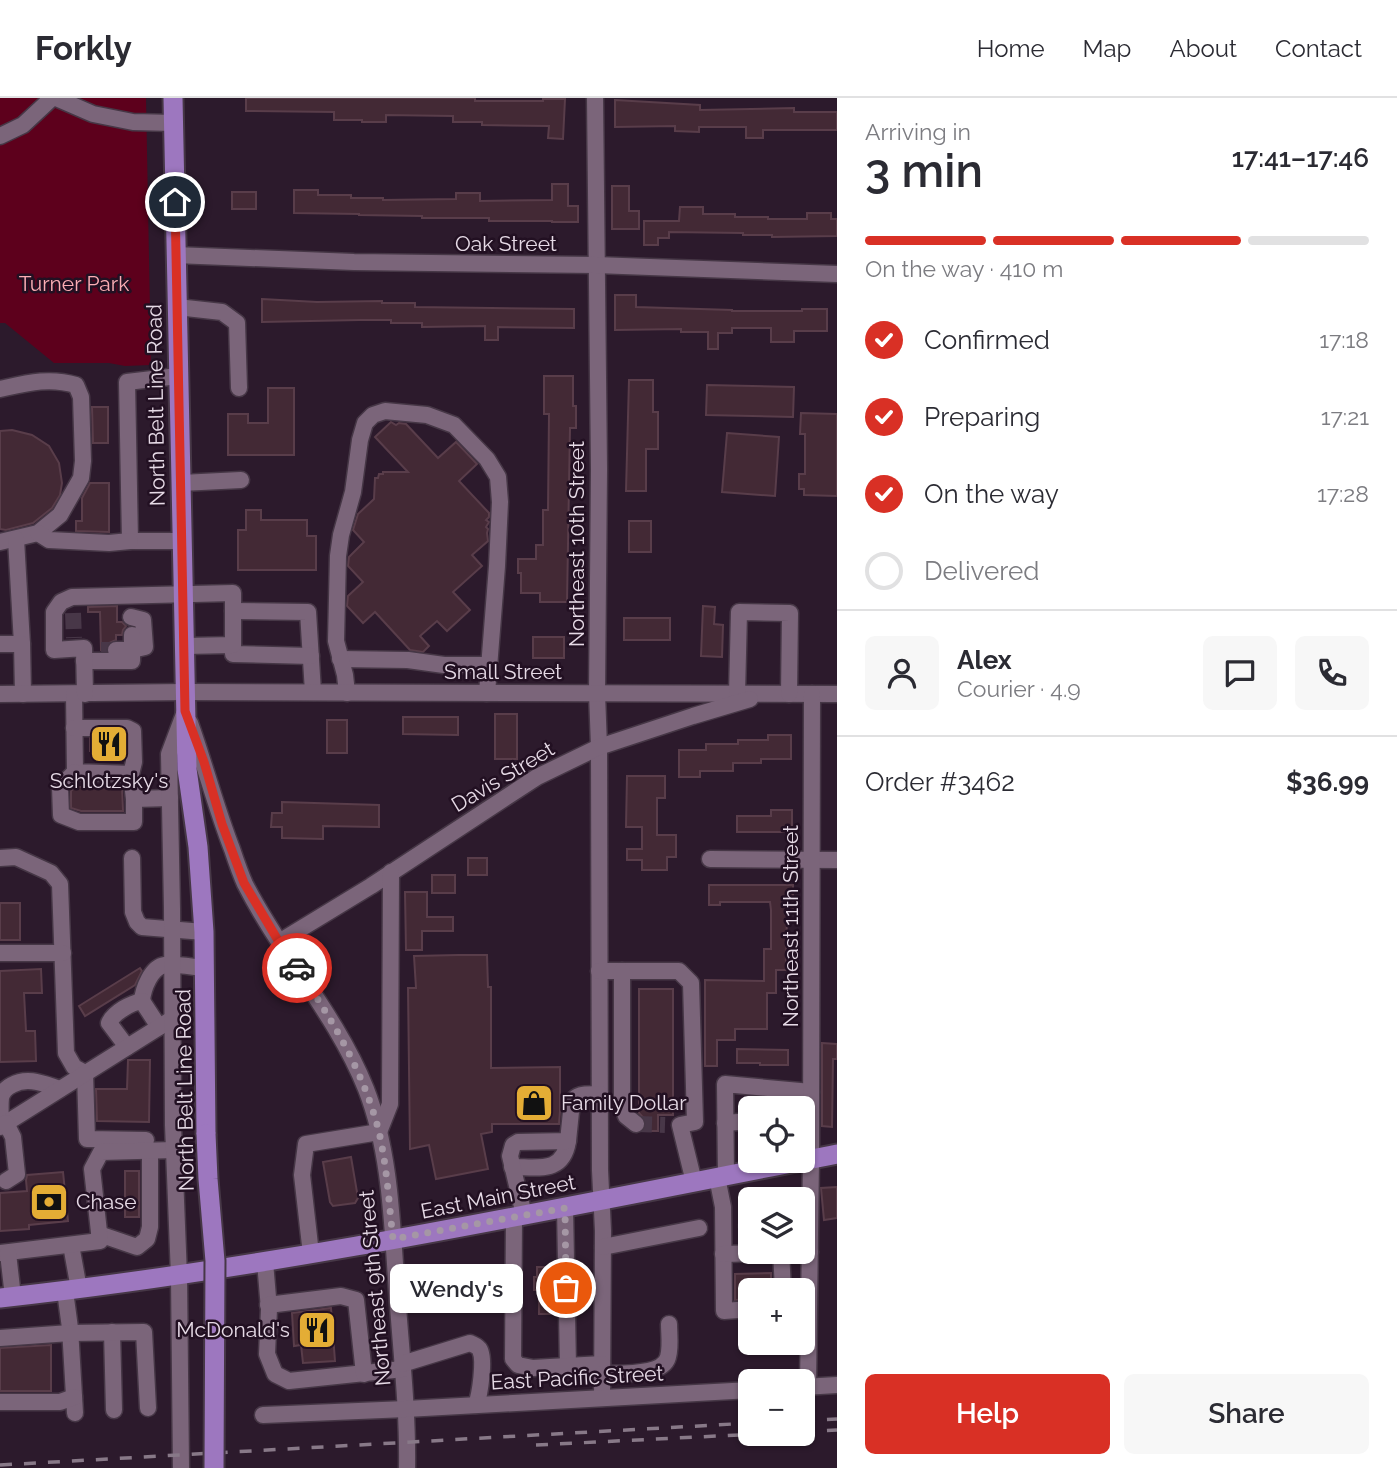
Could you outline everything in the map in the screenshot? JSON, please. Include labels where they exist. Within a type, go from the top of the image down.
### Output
[{"type":"main road","name":"North Belt Line Road","points":[[173,98],[185,646],[180,698],[198,847],[204,932],[206,1134],[215,1261],[214,1468]]},
{"type":"main road","name":"East Main Street","points":[[815,1158],[837,1154]]},
{"type":"main road","name":"East Main Street","points":[[6,1298],[265,1262],[742,1173]]},
{"type":"street","points":[[0,136],[23,125],[54,98],[93,114],[133,122],[174,123]]},
{"type":"street","name":"Northeast 10th Street","points":[[594,98],[599,469],[597,694],[602,1398]]},
{"type":"street","name":"Oak Street","points":[[176,255],[837,274]]},
{"type":"street","points":[[177,307],[222,312],[237,323],[239,388]]},
{"type":"street","points":[[130,541],[127,382],[178,376]]},
{"type":"street","points":[[0,389],[31,382],[60,380],[76,385],[81,397],[81,478],[60,515],[38,533],[8,540],[22,645],[23,694]]},
{"type":"street","points":[[347,693],[336,641],[338,556],[365,423],[373,415],[385,411],[427,415],[454,425],[487,459],[498,477],[499,515],[487,693]]},
{"type":"street","points":[[181,483],[241,480]]},
{"type":"street","points":[[38,533],[50,540],[109,543],[182,541]]},
{"type":"street","points":[[107,643],[54,650],[54,612],[61,602],[73,605],[131,596],[233,593],[233,654],[311,656]]},
{"type":"street","points":[[74,728],[133,731],[134,762],[131,774],[134,822],[79,822],[61,815],[60,787],[75,772],[74,728],[80,694],[131,596]]},
{"type":"street","points":[[233,611],[308,612],[313,692]]},
{"type":"street","points":[[737,694],[739,612],[790,613],[789,694]]},
{"type":"street","points":[[0,644],[22,645]]},
{"type":"street","points":[[185,646],[233,645]]},
{"type":"street","points":[[340,659],[489,665]]},
{"type":"street","points":[[444,665],[444,693]]},
{"type":"street","name":"Small Street","points":[[0,694],[180,698],[313,692],[837,694]]},
{"type":"street","name":"Davis Street","points":[[279,942],[537,777],[599,747],[770,694]]},
{"type":"street","name":"Northeast 11th Street","points":[[811,694],[811,1096]]},
{"type":"street","name":"North Belt Line Road","points":[[180,698],[169,754],[172,966],[166,1023],[179,1276],[181,1468]]},
{"type":"street","name":"Northeast 9th Street","points":[[180,698],[244,883],[343,1041],[366,1090],[379,1132],[393,1239],[406,1409],[407,1468]]},
{"type":"street","points":[[75,772],[131,774]]},
{"type":"street","points":[[134,799],[170,798]]},
{"type":"street","points":[[0,858],[16,857],[51,873],[60,884],[66,1053],[74,1066],[85,1073]]},
{"type":"street","points":[[132,858],[133,912],[137,922],[142,927],[204,932]]},
{"type":"street","points":[[710,859],[837,860]]},
{"type":"street","name":"Northeast 9th Street","points":[[379,1132],[390,1104],[391,872]]},
{"type":"street","points":[[0,953],[62,953]]},
{"type":"street","points":[[2,1125],[166,1023],[142,1001],[142,991],[157,969],[164,965],[205,968]]},
{"type":"street","points":[[600,971],[679,971],[691,983],[695,1122],[672,1125],[694,1182]]},
{"type":"street","points":[[622,971],[622,1105],[626,1116],[636,1124]]},
{"type":"street","points":[[127,1047],[109,1023],[111,1018],[134,1002],[142,1001]]},
{"type":"street","points":[[85,1073],[88,1139],[174,1150]]},
{"type":"street","points":[[6,1181],[17,1174],[13,1137],[2,1125],[3,1092],[9,1086],[31,1080],[60,1089]]},
{"type":"street","points":[[738,1310],[724,1311],[722,1177],[725,1084],[811,1092]]},
{"type":"street","points":[[512,1167],[550,1166],[562,1158],[566,1153],[574,1098],[600,1094]]},
{"type":"street","points":[[725,1122],[738,1122]]},
{"type":"street","points":[[311,1254],[302,1175],[306,1144],[379,1132]]},
{"type":"street","points":[[568,1141],[516,1143],[510,1151],[519,1216],[513,1359],[519,1365],[533,1368],[568,1366],[645,1373],[666,1364],[669,1324]]},
{"type":"street","points":[[6,1298],[4,1253],[100,1241],[92,1169],[101,1152],[148,1145]]},
{"type":"street","points":[[99,1234],[137,1247],[147,1239],[150,1227],[148,1145]]},
{"type":"street","points":[[565,1208],[568,1366]]},
{"type":"street","points":[[603,1247],[699,1228]]},
{"type":"street","points":[[0,1402],[60,1402],[74,1405],[70,1333],[71,1245]]},
{"type":"street","points":[[723,1254],[738,1253]]},
{"type":"street","points":[[265,1262],[269,1307],[267,1354],[275,1374],[289,1381],[364,1374],[403,1367],[470,1343],[478,1347],[481,1353],[480,1395],[476,1405]]},
{"type":"street","name":"Northeast 11th Street","points":[[807,1369],[810,1264]]},
{"type":"street","points":[[269,1307],[341,1296],[356,1300],[364,1374]]},
{"type":"street","points":[[112,1332],[114,1410]]},
{"type":"street","points":[[0,1338],[144,1332],[148,1408]]},
{"type":"street","points":[[815,1386],[837,1385]]},
{"type":"street","name":"East Pacific Street","points":[[263,1415],[738,1391]]},
{"type":"green space","name":"Turner Park","points":[[0,98],[146,98],[151,365],[54,363],[5,323],[0,323]]},
{"type":"building","points":[[246,98],[475,98],[475,101],[565,99],[563,139],[548,138],[549,126],[453,122],[453,116],[386,115],[386,122],[362,122],[334,120],[334,112],[246,111]]},
{"type":"building","points":[[615,100],[700,105],[700,110],[794,108],[794,112],[837,112],[837,130],[763,130],[763,138],[746,138],[746,127],[699,127],[699,132],[675,131],[675,126],[615,127]]},
{"type":"building","points":[[552,184],[568,184],[568,206],[578,206],[578,222],[294,213],[294,190],[318,190],[318,195],[351,195],[351,198],[383,200],[456,199],[456,193],[480,193],[480,201],[552,200]]},
{"type":"building","points":[[612,186],[629,186],[629,211],[639,211],[639,229],[612,229]]},
{"type":"building","points":[[232,192],[256,192],[256,209],[232,209]]},
{"type":"building","points":[[680,207],[703,207],[703,214],[735,214],[735,217],[768,219],[807,219],[807,213],[831,213],[831,219],[837,219],[837,236],[772,237],[743,233],[669,232],[669,238],[658,238],[658,245],[644,245],[644,221],[679,221]]},
{"type":"building","points":[[615,295],[636,295],[636,307],[732,311],[827,309],[827,331],[794,331],[794,342],[771,342],[771,328],[732,328],[732,333],[718,333],[718,349],[708,349],[708,332],[681,332],[681,329],[615,330]]},
{"type":"building","points":[[262,299],[382,301],[415,303],[415,307],[574,309],[574,328],[498,327],[498,340],[485,340],[485,326],[422,327],[422,323],[391,323],[391,320],[262,322]]},
{"type":"building","points":[[544,376],[573,376],[576,428],[570,428],[567,602],[540,602],[540,593],[521,593],[521,573],[518,573],[518,559],[536,559],[536,545],[543,545],[543,510],[548,510],[549,414],[544,414]]},
{"type":"building","points":[[629,380],[653,380],[653,412],[658,412],[658,449],[646,449],[646,491],[626,491]]},
{"type":"building","points":[[707,385],[794,387],[793,417],[706,415]]},
{"type":"building","points":[[268,388],[294,388],[294,455],[228,455],[228,414],[248,414],[248,423],[268,423]]},
{"type":"building","points":[[92,407],[108,407],[108,443],[93,443]]},
{"type":"building","points":[[801,413],[837,414],[837,496],[804,495],[804,489],[799,489],[799,474],[805,474],[805,434],[800,434]]},
{"type":"building","points":[[391,422],[396,425],[406,424],[438,458],[456,442],[477,464],[459,481],[489,513],[486,520],[489,522],[486,527],[488,541],[472,555],[482,566],[453,592],[470,610],[447,631],[437,621],[420,636],[429,646],[423,652],[410,650],[375,612],[363,623],[347,606],[348,596],[363,582],[348,566],[349,557],[364,542],[353,530],[358,514],[374,499],[375,478],[378,478],[379,474],[408,472],[375,437]]},
{"type":"building","points":[[12,430],[32,435],[49,446],[59,463],[62,483],[60,495],[52,508],[33,523],[6,530],[0,529],[0,431]]},
{"type":"building","points":[[727,433],[779,437],[775,496],[722,492]]},
{"type":"building","points":[[90,483],[109,483],[109,532],[76,531],[76,521],[82,521],[82,498]]},
{"type":"building","points":[[246,510],[261,510],[261,520],[307,520],[307,536],[316,536],[316,570],[238,570],[238,530],[246,530]]},
{"type":"building","points":[[629,521],[651,521],[651,552],[629,552]]},
{"type":"building","points":[[117,606],[117,622],[126,626],[122,635],[116,635],[116,640],[107,644],[106,650],[101,650],[100,612],[88,612],[88,607]]},
{"type":"building","points":[[703,606],[715,607],[714,624],[723,625],[722,657],[701,656]]},
{"type":"building","points":[[624,618],[670,618],[670,640],[624,640]]},
{"type":"building","points":[[533,637],[564,637],[564,658],[533,658]]},
{"type":"building","points":[[495,714],[517,714],[517,759],[495,759]]},
{"type":"building","points":[[403,717],[458,717],[458,735],[403,734]]},
{"type":"building","points":[[327,720],[347,720],[347,753],[327,753]]},
{"type":"building","points":[[768,735],[791,735],[791,759],[733,763],[733,771],[700,771],[700,777],[679,777],[679,750],[706,750],[706,744],[738,744],[738,740],[768,740]]},
{"type":"building","points":[[90,738],[123,738],[123,751],[90,751]]},
{"type":"building","points":[[627,776],[665,776],[665,798],[657,798],[657,835],[676,835],[676,857],[667,857],[667,870],[642,870],[642,860],[627,860],[627,849],[642,849],[642,827],[626,827]]},
{"type":"building","points":[[75,787],[122,787],[123,811],[81,811],[71,808],[71,791]]},
{"type":"building","points":[[282,802],[379,805],[379,827],[323,826],[323,839],[282,838],[282,827],[271,827],[272,813],[282,813]]},
{"type":"building","points":[[771,810],[792,810],[792,832],[737,832],[737,816],[771,816]]},
{"type":"building","points":[[468,858],[487,858],[487,875],[468,875]]},
{"type":"building","points":[[432,875],[455,875],[455,893],[432,893]]},
{"type":"building","points":[[709,885],[793,885],[793,910],[787,910],[786,970],[776,970],[776,993],[767,993],[767,1029],[735,1029],[735,1040],[717,1040],[717,1066],[705,1066],[705,980],[764,981],[764,949],[771,949],[771,910],[770,902],[720,902],[720,905],[709,905]]},
{"type":"building","points":[[405,892],[427,892],[427,917],[453,917],[453,931],[422,931],[422,950],[406,950]]},
{"type":"building","points":[[0,903],[20,903],[20,940],[0,940]]},
{"type":"building","points":[[487,955],[488,987],[491,987],[491,1068],[560,1067],[559,1124],[492,1124],[492,1132],[481,1134],[488,1169],[436,1179],[429,1145],[410,1149],[408,988],[416,988],[414,956]]},
{"type":"building","points":[[140,968],[142,971],[135,985],[85,1016],[79,1006]]},
{"type":"building","points":[[41,969],[42,993],[24,993],[26,1031],[35,1031],[36,1061],[0,1062],[0,971]]},
{"type":"building","points":[[639,989],[673,989],[673,1115],[658,1115],[658,1131],[644,1131],[646,1121],[639,1113]]},
{"type":"building","points":[[822,1043],[837,1044],[837,1059],[833,1059],[832,1127],[822,1126]]},
{"type":"building","points":[[737,1049],[788,1050],[788,1065],[737,1063]]},
{"type":"building","points":[[128,1060],[150,1060],[149,1122],[97,1121],[96,1089],[127,1089]]},
{"type":"building","points":[[351,1157],[358,1198],[355,1203],[333,1206],[323,1162]]},
{"type":"building","points":[[125,1171],[139,1171],[139,1217],[125,1217]]},
{"type":"building","points":[[63,1172],[68,1221],[29,1225],[29,1229],[0,1231],[0,1193],[27,1191],[27,1175]]},
{"type":"building","points":[[837,1187],[837,1218],[824,1220],[821,1188]]},
{"type":"building","points":[[537,1267],[556,1267],[556,1314],[539,1314],[539,1290],[534,1290]]},
{"type":"building","points":[[771,1273],[771,1278],[738,1278],[738,1300],[735,1300],[735,1274]]},
{"type":"building","points":[[473,1283],[477,1308],[457,1311],[453,1286]]},
{"type":"building","points":[[331,1308],[335,1361],[303,1363],[301,1345],[294,1346],[292,1313]]},
{"type":"building","points":[[51,1345],[51,1391],[0,1391],[0,1348]]},
{"type":"tunnel","points":[[73,613],[74,638]]},
{"type":"tunnel","points":[[101,650],[116,650]]},
{"type":"tunnel","points":[[636,1124],[665,1125]]},
{"type":"railway","points":[[815,1420],[837,1419]]},
{"type":"railway","points":[[0,1465],[738,1424]]},
{"type":"railway","points":[[815,1431],[837,1430]]},
{"type":"railway","points":[[536,1445],[738,1435]]},
{"type":"way so far","points":[[297,968],[343,1041],[366,1090],[379,1132],[393,1239],[565,1208],[566,1288]]},
{"type":"place","name":"Schlotzsky's","points":[[109,744]]},
{"type":"place","name":"Family Dollar","points":[[534,1103]]},
{"type":"place","name":"Chase","points":[[49,1202]]},
{"type":"place","name":"Wendy's","points":[[566,1288]]},
{"type":"place","name":"McDonald's","points":[[317,1330]]},
{"type":"route","points":[[175,202],[185,711],[244,883],[297,968]]}]
